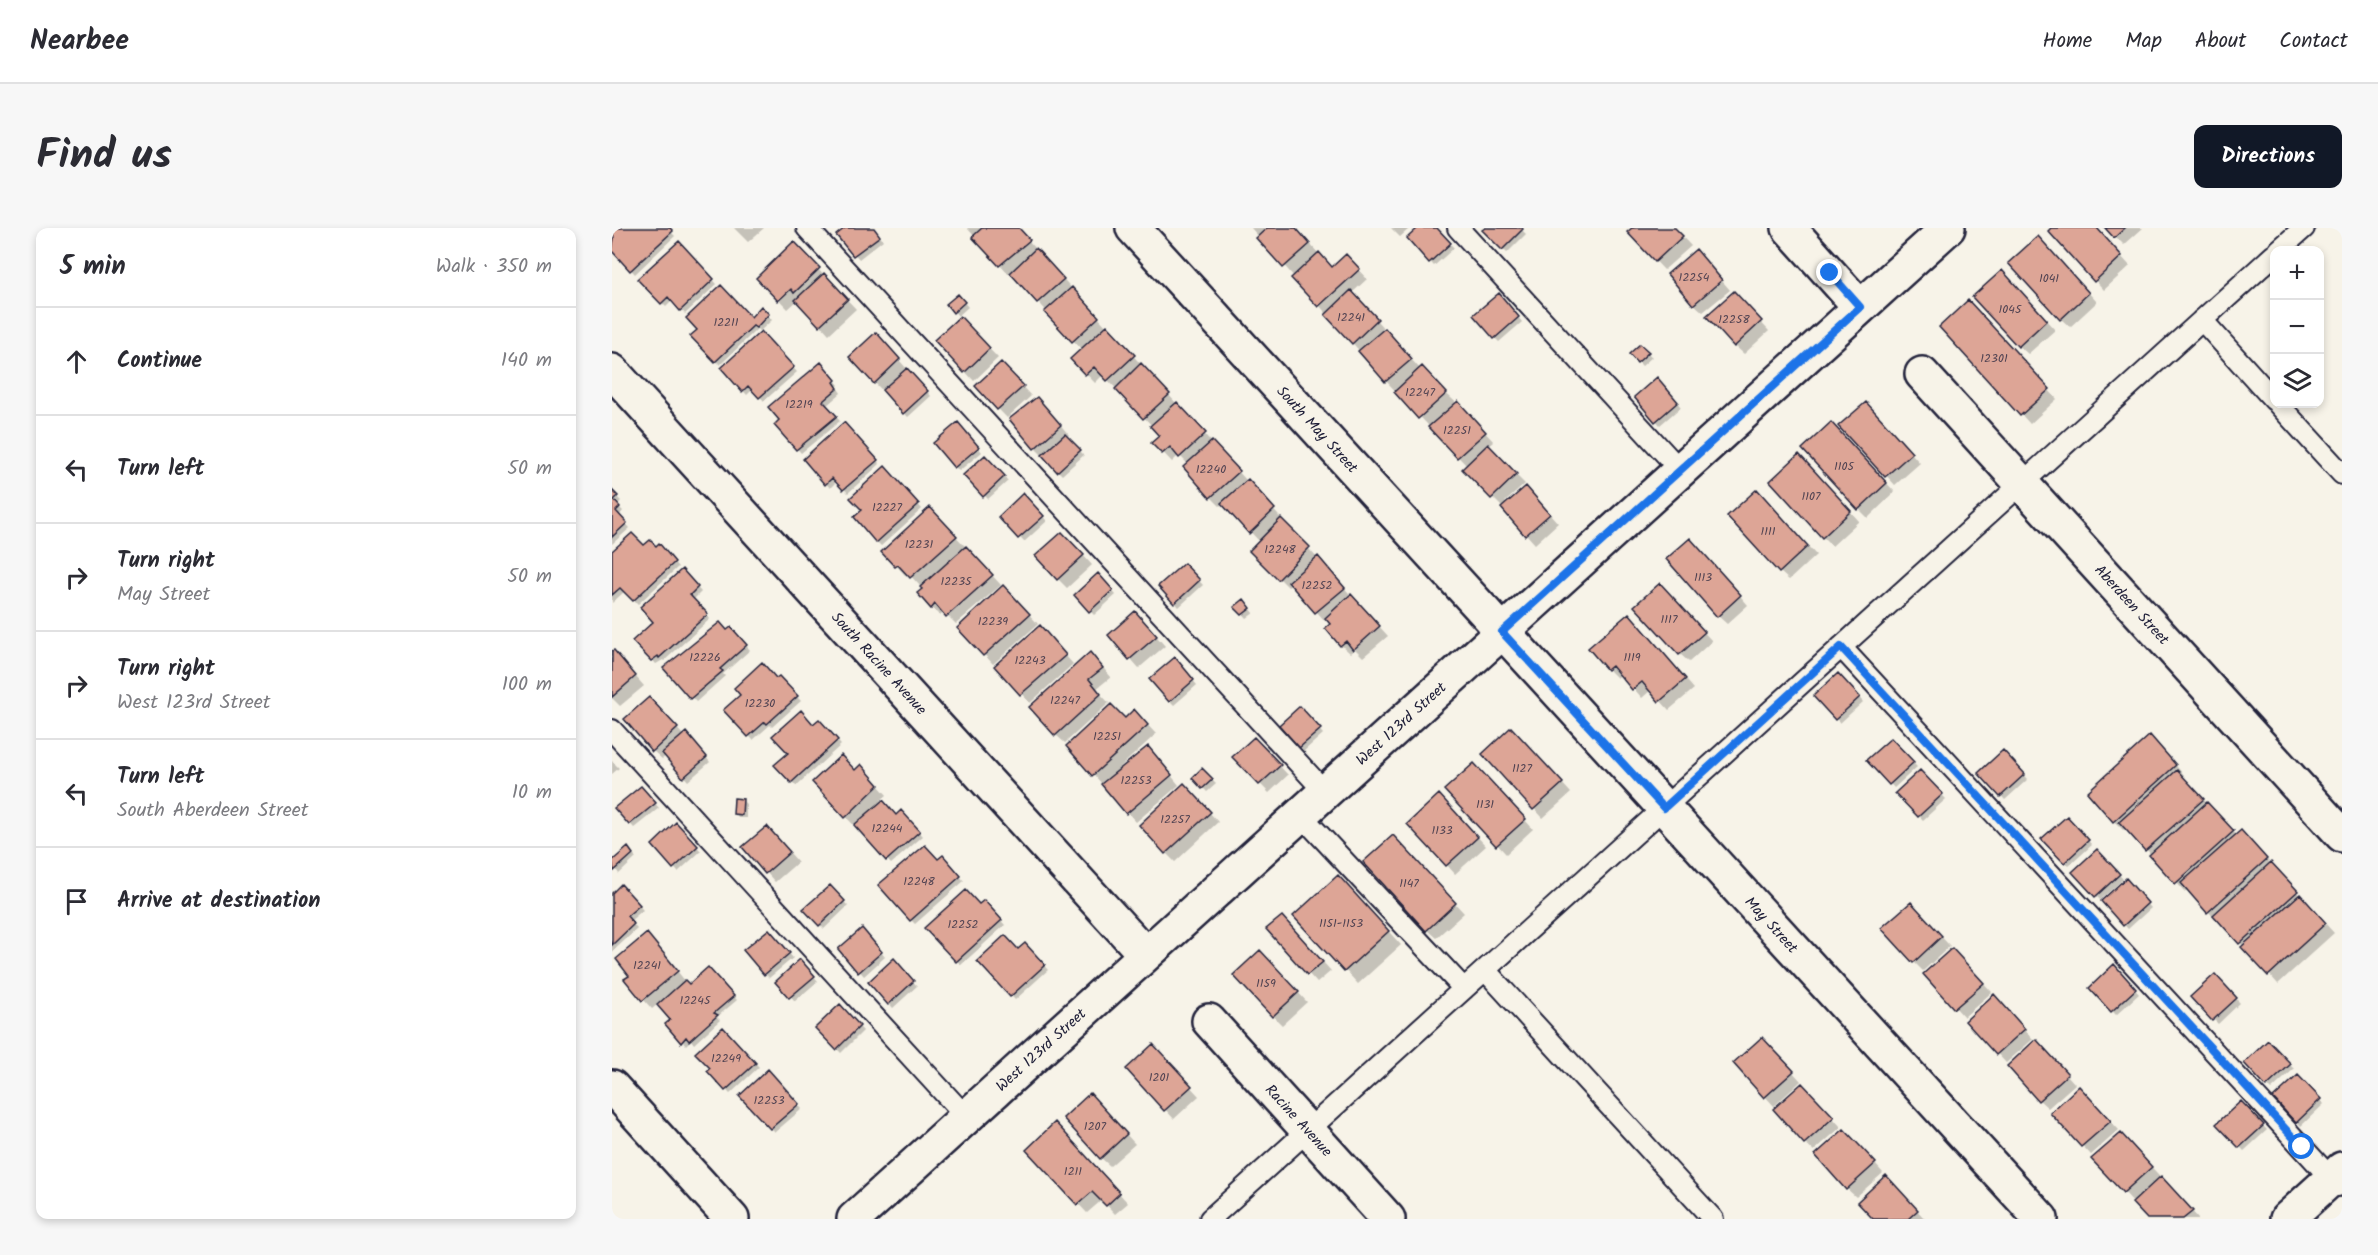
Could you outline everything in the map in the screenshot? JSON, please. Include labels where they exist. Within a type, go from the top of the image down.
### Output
[{"type":"street","name":"South May Street","points":[[1133,228],[1502,632]]},
{"type":"street","points":[[1789,228],[1860,307]]},
{"type":"street","name":"West 123rd Street","points":[[854,1219],[1948,228]]},
{"type":"street","name":"South Racine Avenue","points":[[612,371],[1145,954]]},
{"type":"street","name":"Aberdeen Street","points":[[1922,374],[2342,835]]},
{"type":"street","name":"May Street","points":[[1502,632],[2041,1219]]},
{"type":"street","name":"Racine Avenue","points":[[1209,1021],[1388,1219]]},
{"type":"street","points":[[612,1087],[732,1219]]},
{"type":"street","points":[[2287,1219],[2338,1179]]},
{"type":"lane","points":[[807,228],[1325,792]]},
{"type":"lane","points":[[1458,228],[1680,470]]},
{"type":"lane","points":[[2284,246],[2304,228]]},
{"type":"lane","points":[[1210,1219],[2270,259]]},
{"type":"lane","points":[[2202,320],[2270,396]]},
{"type":"lane","points":[[2282,408],[2342,474]]},
{"type":"lane","points":[[1841,647],[2338,1179]]},
{"type":"lane","points":[[612,730],[966,1117]]},
{"type":"lane","points":[[1300,814],[1464,989]]},
{"type":"lane","points":[[1485,970],[1713,1219]]},
{"type":"building","points":[[612,228],[670,228],[673,231],[630,271],[612,251],[614,238]]},
{"type":"building","points":[[845,228],[874,228],[880,236],[853,256],[836,235]]},
{"type":"building","points":[[982,228],[1019,228],[1030,240],[999,266],[972,237]]},
{"type":"building","points":[[1267,228],[1296,228],[1310,244],[1283,268],[1256,238]]},
{"type":"building","points":[[1418,228],[1437,228],[1451,243],[1429,263],[1407,238]]},
{"type":"building","points":[[1485,228],[1523,229],[1502,250],[1482,230]]},
{"type":"building","points":[[1632,228],[1675,228],[1683,236],[1655,262],[1627,232]]},
{"type":"building","points":[[2051,228],[2097,228],[2122,256],[2094,282],[2048,231]]},
{"type":"building","points":[[2105,228],[2125,228],[2114,238]]},
{"type":"building","points":[[2038,236],[2089,293],[2060,320],[2008,263]]},
{"type":"building","points":[[679,241],[714,279],[680,311],[668,297],[661,304],[637,279]]},
{"type":"building","points":[[794,241],[820,268],[794,293],[791,289],[778,301],[756,278]]},
{"type":"building","points":[[1036,248],[1064,279],[1037,303],[1010,273]]},
{"type":"building","points":[[1696,249],[1722,280],[1693,305],[1667,274]]},
{"type":"building","points":[[1319,252],[1332,267],[1346,254],[1360,269],[1318,307],[1291,278]]},
{"type":"building","points":[[2002,270],[2047,320],[2018,347],[1972,297]]},
{"type":"building","points":[[824,273],[848,299],[819,326],[795,300]]},
{"type":"building","points":[[721,285],[751,317],[761,306],[769,314],[756,328],[753,326],[715,362],[690,336],[697,330],[686,318]]},
{"type":"building","points":[[1072,287],[1099,317],[1072,342],[1044,312]]},
{"type":"building","points":[[1351,290],[1378,319],[1352,344],[1325,315]]},
{"type":"building","points":[[1734,291],[1762,321],[1734,347],[1706,316]]},
{"type":"building","points":[[1499,293],[1519,317],[1494,339],[1473,315]]},
{"type":"building","points":[[958,294],[965,302],[953,313],[946,304]]},
{"type":"building","points":[[1968,300],[2050,389],[2020,416],[1939,327]]},
{"type":"building","points":[[960,316],[990,348],[964,373],[934,340]]},
{"type":"building","points":[[1107,325],[1135,355],[1107,381],[1094,367],[1085,375],[1070,359]]},
{"type":"building","points":[[1385,328],[1412,359],[1385,382],[1358,351]]},
{"type":"building","points":[[761,331],[794,367],[759,398],[748,386],[742,392],[721,368]]},
{"type":"building","points":[[876,332],[900,359],[874,384],[849,357]]},
{"type":"building","points":[[1640,344],[1649,352],[1637,363],[1629,354]]},
{"type":"building","points":[[821,362],[836,380],[834,382],[838,388],[823,401],[837,416],[796,450],[774,425],[779,420],[768,407]]},
{"type":"building","points":[[1001,362],[1024,386],[997,410],[975,386]]},
{"type":"building","points":[[1141,363],[1170,394],[1143,419],[1115,389]]},
{"type":"building","points":[[1422,366],[1447,393],[1418,419],[1394,392]]},
{"type":"building","points":[[907,368],[928,391],[903,414],[882,390]]},
{"type":"building","points":[[1657,377],[1678,402],[1655,422],[1634,397]]},
{"type":"building","points":[[1037,397],[1061,425],[1034,449],[1009,419]]},
{"type":"building","points":[[1458,401],[1486,432],[1457,458],[1428,427]]},
{"type":"building","points":[[1177,402],[1206,433],[1179,458],[1170,447],[1162,454],[1151,443],[1159,436],[1150,426]]},
{"type":"building","points":[[1866,402],[1912,453],[1885,477],[1838,426]]},
{"type":"building","points":[[844,422],[878,460],[843,490],[832,478],[825,485],[803,459]]},
{"type":"building","points":[[958,422],[979,447],[954,468],[933,443]]},
{"type":"building","points":[[1831,422],[1887,483],[1858,510],[1802,449]]},
{"type":"building","points":[[1065,434],[1081,450],[1057,472],[1042,455]]},
{"type":"building","points":[[1212,441],[1240,471],[1210,498],[1183,467]]},
{"type":"building","points":[[1488,444],[1517,474],[1491,499],[1462,469]]},
{"type":"building","points":[[1799,454],[1851,511],[1822,538],[1770,481]]},
{"type":"building","points":[[985,455],[1005,476],[983,497],[963,475]]},
{"type":"building","points":[[885,466],[919,504],[876,543],[854,517],[862,510],[850,498]]},
{"type":"building","points":[[1248,479],[1275,509],[1249,534],[1221,503]]},
{"type":"building","points":[[1526,486],[1550,514],[1525,536],[1501,508]]},
{"type":"building","points":[[1757,489],[1808,546],[1779,573],[1727,516]]},
{"type":"building","points":[[612,490],[618,496],[614,500],[620,507],[616,511],[627,523],[612,537]]},
{"type":"building","points":[[1023,493],[1044,516],[1018,539],[998,517]]},
{"type":"building","points":[[930,507],[957,536],[910,578],[898,565],[895,567],[881,552]]},
{"type":"building","points":[[1281,518],[1310,547],[1278,580],[1249,551]]},
{"type":"building","points":[[1062,532],[1084,555],[1057,580],[1035,556]]},
{"type":"building","points":[[632,533],[644,545],[650,540],[656,546],[659,543],[675,562],[633,601],[620,588],[612,595],[612,551]]},
{"type":"building","points":[[1690,538],[1741,595],[1717,617],[1666,559]]},
{"type":"building","points":[[966,546],[993,575],[946,617],[935,604],[931,609],[917,593],[922,589],[920,587]]},
{"type":"building","points":[[1318,556],[1345,588],[1315,613],[1288,582]]},
{"type":"building","points":[[1184,563],[1200,580],[1174,604],[1158,586]]},
{"type":"building","points":[[682,569],[698,587],[690,595],[708,614],[659,658],[658,656],[651,661],[632,641],[653,622],[640,607]]},
{"type":"building","points":[[1098,573],[1113,590],[1089,612],[1074,595]]},
{"type":"building","points":[[1660,583],[1705,632],[1679,655],[1634,606]]},
{"type":"building","points":[[1003,585],[1030,614],[983,656],[957,628]]},
{"type":"building","points":[[1351,594],[1380,626],[1353,650],[1346,641],[1340,646],[1325,628],[1330,624],[1325,618]]},
{"type":"building","points":[[1244,599],[1251,608],[1242,615],[1234,607]]},
{"type":"building","points":[[1135,611],[1157,636],[1129,660],[1108,635]]},
{"type":"building","points":[[1629,613],[1686,679],[1659,702],[1642,682],[1632,690],[1612,666],[1607,670],[1588,648]]},
{"type":"building","points":[[720,622],[727,630],[731,627],[747,645],[720,669],[723,671],[690,699],[663,668]]},
{"type":"building","points":[[1040,625],[1066,655],[1020,695],[994,666]]},
{"type":"building","points":[[614,650],[636,676],[612,697],[612,651]]},
{"type":"building","points":[[1090,652],[1103,668],[1089,679],[1101,694],[1055,736],[1029,707]]},
{"type":"building","points":[[1175,657],[1194,680],[1169,702],[1149,679]]},
{"type":"building","points":[[762,662],[776,678],[779,676],[798,696],[767,724],[765,722],[748,737],[723,710],[740,695],[734,688]]},
{"type":"building","points":[[1838,673],[1860,697],[1835,720],[1813,696]]},
{"type":"building","points":[[649,697],[678,728],[652,752],[624,719]]},
{"type":"building","points":[[1111,704],[1125,718],[1134,709],[1148,725],[1092,776],[1066,746]]},
{"type":"building","points":[[1300,706],[1321,729],[1299,748],[1279,725]]},
{"type":"building","points":[[801,710],[813,724],[819,719],[838,740],[791,783],[774,765],[788,753],[772,736]]},
{"type":"building","points":[[1511,727],[1563,783],[1533,810],[1482,754]]},
{"type":"building","points":[[686,732],[707,757],[683,778],[662,753]]},
{"type":"building","points":[[2150,735],[2176,765],[2113,822],[2087,792]]},
{"type":"building","points":[[1254,737],[1281,765],[1259,785],[1232,757]]},
{"type":"building","points":[[1891,738],[1914,762],[1889,785],[1866,760]]},
{"type":"building","points":[[1148,746],[1172,775],[1126,814],[1101,784]]},
{"type":"building","points":[[2003,750],[2025,774],[2000,797],[1978,773]]},
{"type":"building","points":[[841,755],[855,770],[861,764],[879,785],[845,818],[812,782]]},
{"type":"building","points":[[1474,763],[1526,819],[1496,846],[1444,790]]},
{"type":"building","points":[[1202,768],[1213,779],[1202,789],[1192,778]]},
{"type":"building","points":[[1920,770],[1943,794],[1918,817],[1895,793]]},
{"type":"building","points":[[2177,770],[2204,799],[2145,851],[2119,822]]},
{"type":"building","points":[[1184,783],[1211,812],[1165,854],[1139,825]]},
{"type":"building","points":[[641,786],[656,803],[629,825],[614,808]]},
{"type":"building","points":[[1439,794],[1478,837],[1446,866],[1407,824]]},
{"type":"building","points":[[734,798],[743,799],[742,815],[733,814]]},
{"type":"building","points":[[883,800],[896,815],[901,810],[920,831],[886,861],[854,825]]},
{"type":"building","points":[[2207,802],[2234,831],[2175,884],[2149,855]]},
{"type":"building","points":[[2067,816],[2089,840],[2064,863],[2041,839]]},
{"type":"building","points":[[676,822],[698,846],[673,869],[652,845]]},
{"type":"building","points":[[767,826],[790,852],[765,874],[742,847]]},
{"type":"building","points":[[2241,830],[2267,859],[2207,913],[2181,883]]},
{"type":"building","points":[[1393,835],[1456,903],[1426,931],[1363,862]]},
{"type":"building","points":[[925,845],[938,859],[943,855],[961,876],[910,921],[878,885]]},
{"type":"building","points":[[628,847],[633,854],[614,871],[612,861]]},
{"type":"building","points":[[2097,849],[2120,874],[2095,897],[2072,872]]},
{"type":"building","points":[[2271,862],[2298,891],[2239,944],[2213,915]]},
{"type":"building","points":[[1338,875],[1389,931],[1344,972],[1293,916]]},
{"type":"building","points":[[2126,878],[2148,903],[2123,926],[2101,901]]},
{"type":"building","points":[[621,884],[640,905],[627,916],[634,924],[612,945],[612,893]]},
{"type":"building","points":[[830,885],[845,901],[819,926],[803,909]]},
{"type":"building","points":[[966,890],[979,904],[984,900],[1002,920],[956,962],[924,928]]},
{"type":"building","points":[[2300,894],[2326,923],[2268,976],[2241,947]]},
{"type":"building","points":[[1911,902],[1942,936],[1913,963],[1881,928]]},
{"type":"building","points":[[1282,916],[1323,962],[1307,975],[1266,929]]},
{"type":"building","points":[[862,928],[882,952],[858,973],[838,949]]},
{"type":"building","points":[[769,929],[790,953],[764,975],[743,950]]},
{"type":"building","points":[[647,933],[678,971],[642,1001],[624,979],[629,976],[616,959]]},
{"type":"building","points":[[1005,935],[1018,949],[1025,943],[1045,965],[1010,997],[977,961]]},
{"type":"building","points":[[1952,948],[1984,983],[1954,1009],[1923,974]]},
{"type":"building","points":[[1260,950],[1299,992],[1272,1017],[1233,975]]},
{"type":"building","points":[[894,958],[914,981],[888,1005],[868,982]]},
{"type":"building","points":[[800,959],[815,976],[789,998],[775,982]]},
{"type":"building","points":[[2114,964],[2136,989],[2111,1012],[2089,988]]},
{"type":"building","points":[[708,967],[734,996],[714,1013],[718,1015],[689,1041],[686,1037],[681,1043],[665,1024],[670,1020],[657,1005],[685,980],[689,984]]},
{"type":"building","points":[[2215,974],[2237,998],[2212,1021],[2190,997]]},
{"type":"building","points":[[1994,994],[2025,1029],[1996,1055],[1965,1021]]},
{"type":"building","points":[[840,1004],[860,1026],[836,1050],[815,1028]]},
{"type":"building","points":[[723,1027],[756,1063],[725,1091],[707,1071],[710,1068],[695,1053]]},
{"type":"building","points":[[1762,1037],[1794,1071],[1764,1098],[1733,1063]]},
{"type":"building","points":[[2036,1039],[2068,1074],[2038,1101],[2007,1066]]},
{"type":"building","points":[[2268,1040],[2291,1064],[2266,1087],[2244,1063]]},
{"type":"building","points":[[1153,1044],[1192,1086],[1164,1111],[1126,1069]]},
{"type":"building","points":[[768,1069],[799,1104],[770,1129],[739,1096]]},
{"type":"building","points":[[2298,1075],[2321,1099],[2296,1123],[2273,1098]]},
{"type":"building","points":[[1802,1083],[1834,1117],[1804,1144],[1773,1109]]},
{"type":"building","points":[[2079,1086],[2111,1121],[2081,1147],[2050,1113]]},
{"type":"building","points":[[1090,1093],[1127,1134],[1100,1159],[1063,1118]]},
{"type":"building","points":[[2241,1101],[2264,1125],[2239,1148],[2216,1124]]},
{"type":"building","points":[[1055,1122],[1120,1193],[1106,1206],[1092,1192],[1077,1205],[1026,1150]]},
{"type":"building","points":[[1844,1129],[1876,1163],[1846,1190],[1815,1155]]},
{"type":"building","points":[[2121,1133],[2152,1167],[2123,1193],[2091,1159]]},
{"type":"building","points":[[1886,1175],[1918,1210],[1908,1219],[1873,1219],[1857,1202]]},
{"type":"building","points":[[2161,1176],[2193,1211],[2183,1219],[2147,1219],[2132,1203]]},
{"type":"route","points":[[1830,273],[1860,307],[1502,632],[1664,808],[1841,647],[2302,1147]]}]
